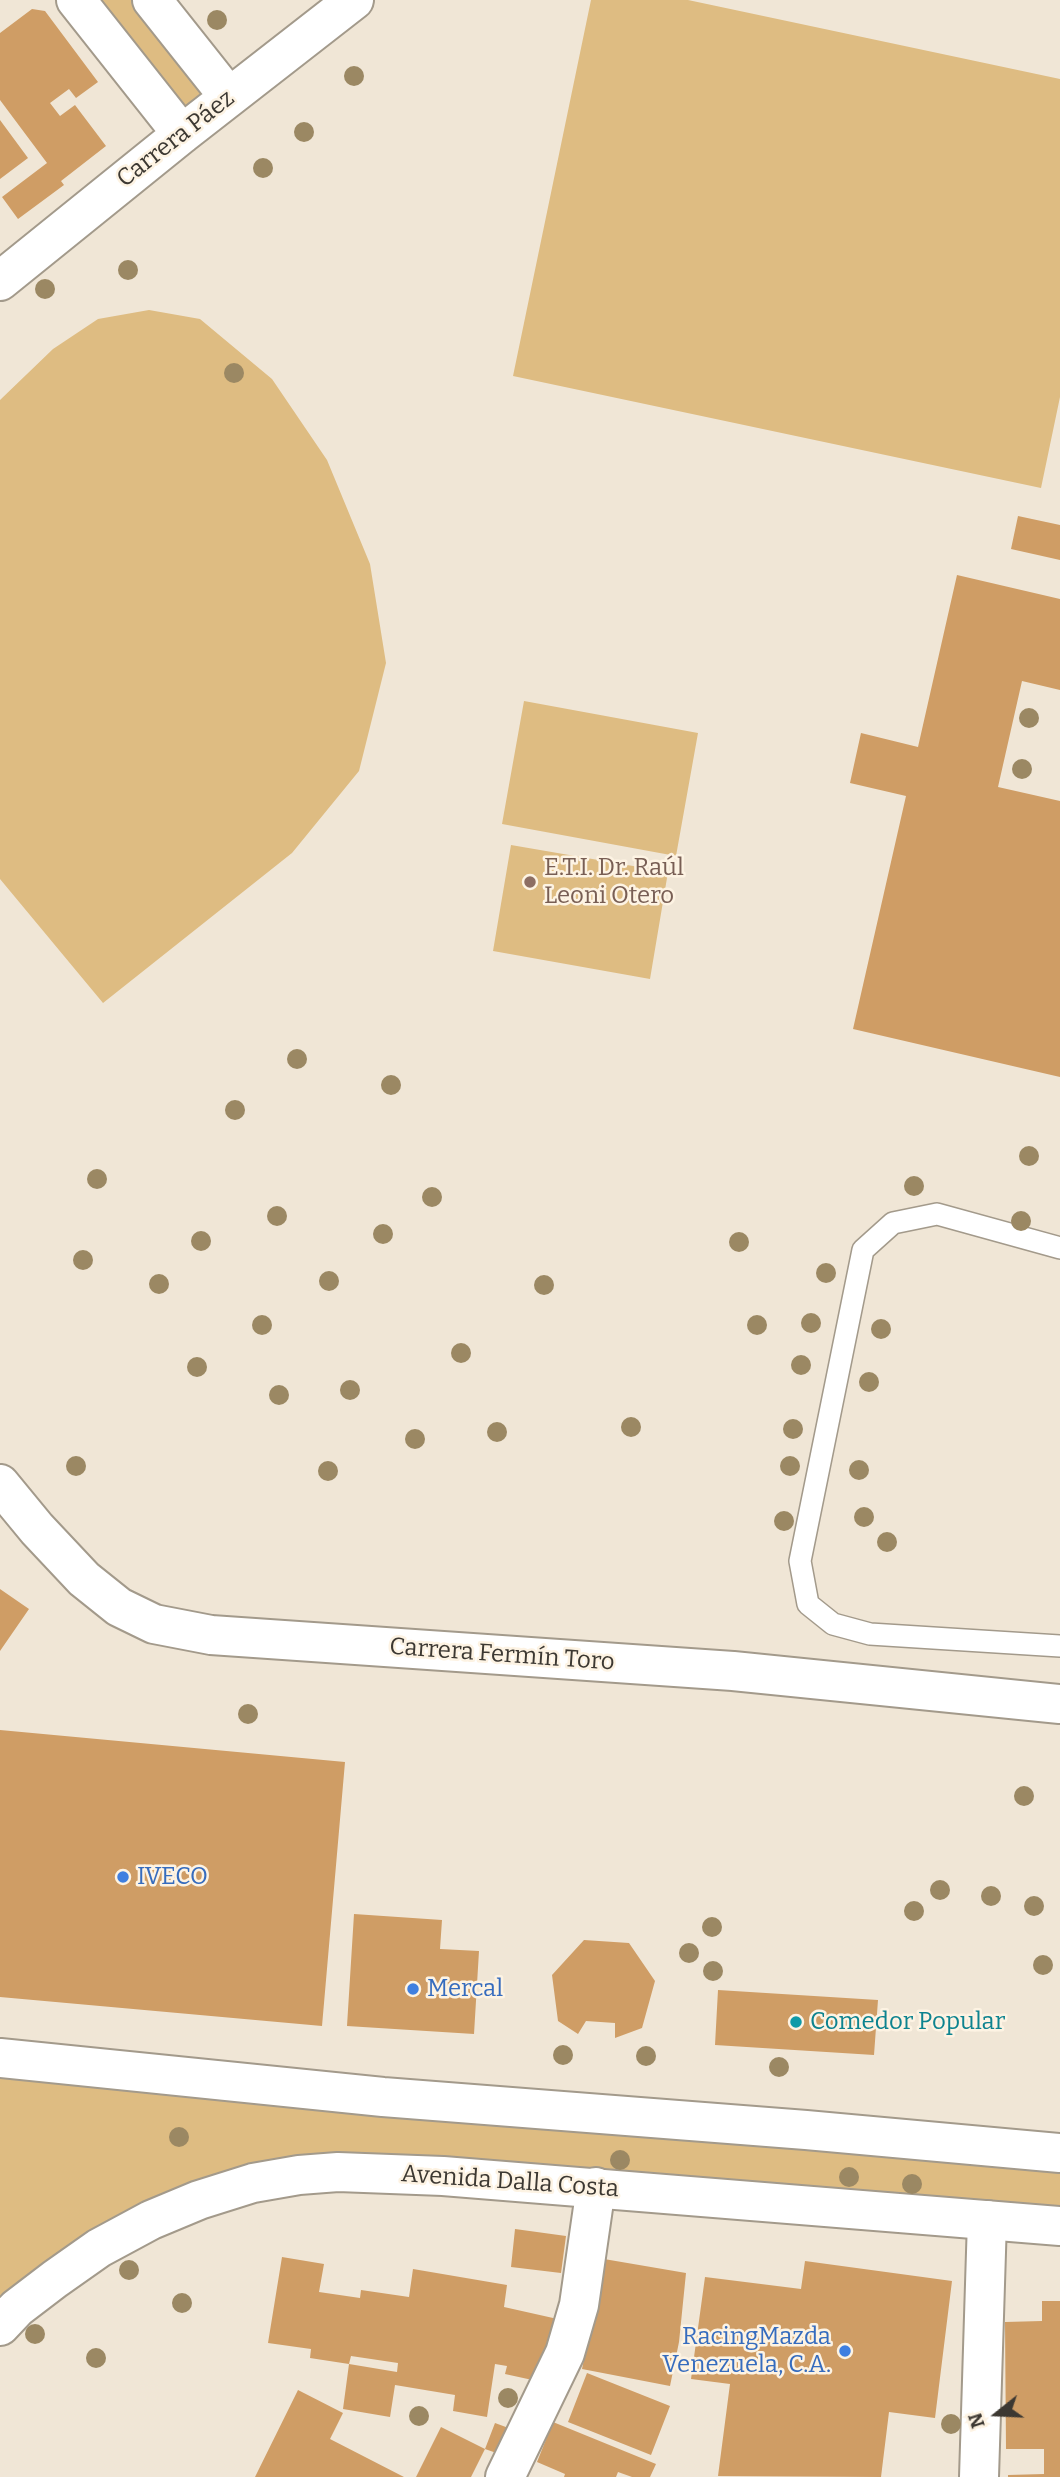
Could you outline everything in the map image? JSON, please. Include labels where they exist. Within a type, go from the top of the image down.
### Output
[{"type":"street","points":[[76,0],[182,134]]},
{"type":"street","points":[[152,0],[229,97]]},
{"type":"street","name":"Carrera Páez","points":[[0,281],[354,0]]},
{"type":"street","name":"Carrera Fermín Toro","points":[[0,1483],[83,1579],[119,1607],[154,1624],[211,1635],[733,1671],[1060,1704]]},
{"type":"street","points":[[0,2058],[383,2097],[1060,2153]]},
{"type":"street","name":"Avenida Dalla Costa","points":[[0,2326],[17,2308],[99,2248],[150,2221],[199,2200],[253,2183],[299,2175],[338,2172],[443,2176],[1060,2226]]},
{"type":"street","points":[[505,2477],[568,2341],[579,2305],[596,2187]]},
{"type":"street","points":[[979,2477],[987,2220]]},
{"type":"lane","points":[[1060,1248],[937,1214],[893,1223],[863,1250],[800,1560],[808,1604],[833,1624],[870,1634],[1060,1646]]},
{"type":"shaded area","points":[[76,0],[152,0],[229,97],[182,134]]},
{"type":"shaded area","points":[[591,0],[688,0],[1060,79],[1060,397],[1041,488],[513,376]]},
{"type":"shaded area","points":[[149,310],[200,319],[272,379],[327,460],[370,564],[386,663],[359,771],[292,853],[103,1003],[0,879],[0,400],[53,349],[98,319]]},
{"type":"shaded area","points":[[524,701],[698,733],[676,856],[502,824]]},
{"type":"shaded area","points":[[511,845],[668,872],[650,979],[493,951]]},
{"type":"shaded area","points":[[0,2058],[1060,2153],[1060,2226],[253,2183],[0,2326]]},
{"type":"building","points":[[32,9],[45,11],[98,82],[76,98],[69,89],[50,103],[60,116],[75,105],[106,146],[61,181],[64,185],[18,219],[2,197],[47,163],[0,100],[0,33]]},
{"type":"building","points":[[0,120],[28,158],[0,179]]},
{"type":"building","points":[[1018,516],[1060,525],[1060,560],[1011,549]]},
{"type":"building","points":[[957,575],[1060,599],[1060,690],[1022,681],[998,787],[1060,801],[1060,1077],[853,1029],[906,796],[850,783],[861,733],[918,747]]},
{"type":"building","points":[[0,1589],[29,1609],[0,1651]]},
{"type":"building","points":[[0,1730],[345,1762],[322,2026],[0,1997]]},
{"type":"building","name":"Mercal","points":[[354,1914],[442,1920],[440,1949],[479,1951],[474,2034],[347,2026]]},
{"type":"building","points":[[584,1940],[629,1943],[655,1981],[642,2028],[615,2038],[615,2023],[586,2021],[578,2034],[558,2021],[552,1975]]},
{"type":"building","name":"Comedor Popular","points":[[718,1990],[878,2000],[874,2055],[715,2045]]},
{"type":"building","points":[[515,2229],[566,2236],[561,2273],[511,2267]]},
{"type":"building","points":[[282,2257],[324,2264],[319,2292],[360,2298],[361,2290],[409,2297],[413,2269],[507,2285],[504,2307],[562,2320],[537,2381],[505,2374],[507,2366],[495,2364],[487,2417],[453,2411],[455,2395],[395,2385],[390,2417],[343,2409],[349,2364],[310,2358],[311,2349],[268,2343]],"holes":[[[351,2356],[398,2363],[397,2372],[349,2364]]]},
{"type":"building","points":[[604,2259],[686,2273],[679,2342],[670,2386],[582,2369]]},
{"type":"building","points":[[805,2261],[952,2281],[935,2418],[889,2412],[881,2477],[718,2476],[730,2384],[691,2379],[705,2277],[801,2289]]},
{"type":"building","points":[[1042,2301],[1060,2301],[1060,2477],[1008,2477],[1044,2474],[1044,2449],[1006,2449],[1005,2322],[1042,2321]]},
{"type":"building","points":[[587,2373],[670,2406],[651,2455],[568,2422]]},
{"type":"building","points":[[298,2390],[343,2413],[330,2439],[404,2477],[255,2477]]},
{"type":"building","points":[[553,2422],[656,2464],[650,2477],[632,2477],[618,2472],[616,2477],[564,2477],[565,2474],[537,2462]]},
{"type":"building","points":[[495,2423],[514,2430],[505,2456],[485,2449]]},
{"type":"building","points":[[441,2427],[485,2449],[471,2477],[416,2477]]},
{"type":"place","name":"E.T.I. Dr. Raúl Leoni Otero","points":[[530,882]]},
{"type":"place","name":"IVECO","points":[[123,1877]]},
{"type":"place","name":"Mercal","points":[[413,1989]]},
{"type":"place","name":"Comedor Popular","points":[[796,2022]]},
{"type":"place","name":"RacingMazda Venezuela, C.A.","points":[[845,2351]]}]
